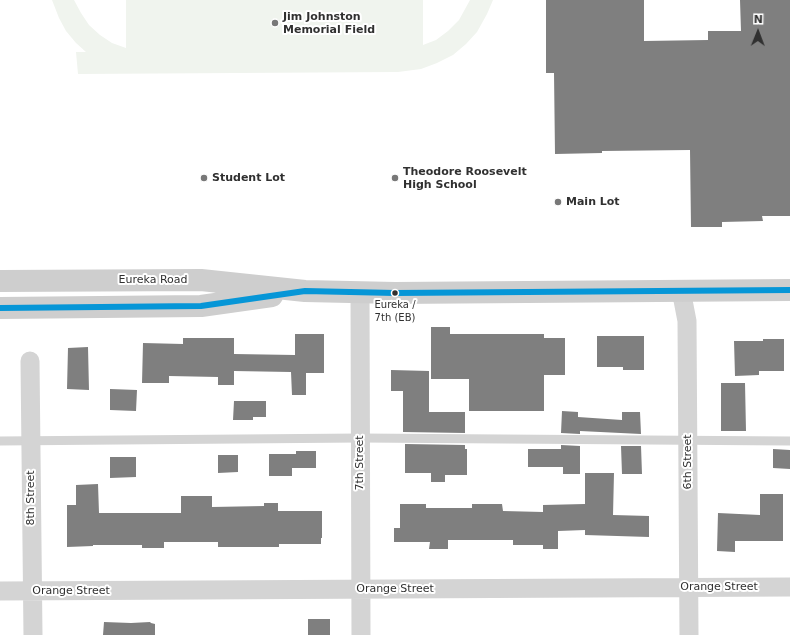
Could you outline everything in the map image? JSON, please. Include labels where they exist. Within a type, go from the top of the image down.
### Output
[{"type":"main road","name":"Eureka Road","points":[[0,281],[201,280],[305,292],[790,290]]},
{"type":"main road","name":"Eureka Road","points":[[0,308],[201,306],[305,292]]},
{"type":"street","name":"6th Street","points":[[681,290],[687,321],[689,635]]},
{"type":"street","name":"7th Street","points":[[360,292],[361,635]]},
{"type":"street","name":"8th Street","points":[[30,360],[33,635]]},
{"type":"street","name":"Orange Street","points":[[0,591],[790,586]]},
{"type":"lane","points":[[0,441],[360,438],[790,441]]},
{"type":"shaded area","points":[[52,0],[74,0],[89,25],[112,43],[126,48],[126,0],[423,0],[423,45],[436,40],[448,31],[459,20],[470,0],[493,0],[477,32],[466,44],[453,55],[421,69],[398,72],[78,74],[76,52],[86,52],[66,31]]},
{"type":"building","points":[[546,0],[644,0],[644,41],[708,40],[708,31],[741,31],[740,0],[790,0],[790,216],[762,216],[763,221],[722,222],[722,227],[691,227],[690,150],[602,151],[602,153],[555,154],[554,73],[546,73]]},
{"type":"building","points":[[431,327],[450,327],[450,334],[544,334],[544,338],[565,338],[565,375],[544,375],[544,411],[469,411],[469,379],[431,379]]},
{"type":"building","points":[[295,334],[324,334],[324,373],[306,373],[306,395],[292,395],[291,372],[234,371],[234,385],[218,385],[218,377],[169,376],[169,383],[142,383],[143,343],[183,344],[183,338],[234,338],[234,354],[295,355]]},
{"type":"building","points":[[597,336],[644,336],[644,370],[623,370],[623,367],[597,367]]},
{"type":"building","points":[[763,339],[784,339],[784,371],[759,371],[759,375],[735,376],[734,341],[763,341]]},
{"type":"building","points":[[88,347],[89,390],[67,389],[68,348]]},
{"type":"building","points":[[391,370],[429,371],[429,412],[465,412],[465,433],[403,432],[403,391],[391,391]]},
{"type":"building","points":[[721,383],[745,383],[746,431],[721,431]]},
{"type":"building","points":[[110,389],[137,390],[136,411],[110,410]]},
{"type":"building","points":[[234,401],[266,401],[266,417],[253,417],[253,420],[233,420]]},
{"type":"building","points":[[562,411],[578,412],[578,417],[622,420],[622,412],[640,412],[641,434],[580,431],[580,434],[561,433]]},
{"type":"building","points":[[405,444],[465,445],[465,449],[467,449],[467,475],[445,475],[445,482],[431,482],[431,473],[405,473]]},
{"type":"building","points":[[561,445],[580,446],[580,474],[563,474],[563,467],[528,467],[528,449],[561,449]]},
{"type":"building","points":[[621,446],[641,446],[642,474],[622,474]]},
{"type":"building","points":[[773,449],[790,450],[790,469],[773,468]]},
{"type":"building","points":[[296,451],[316,451],[316,468],[292,468],[292,476],[269,476],[269,454],[296,454]]},
{"type":"building","points":[[218,455],[238,455],[238,472],[218,473]]},
{"type":"building","points":[[110,457],[136,457],[136,477],[110,478]]},
{"type":"building","points":[[585,473],[614,473],[613,515],[649,516],[649,537],[585,535],[585,530],[558,531],[558,549],[543,549],[543,545],[513,545],[513,540],[448,540],[448,549],[429,549],[430,542],[394,542],[394,528],[400,528],[400,504],[426,504],[426,508],[472,508],[472,504],[502,504],[503,511],[543,512],[543,505],[585,504]]},
{"type":"building","points":[[98,484],[99,513],[181,513],[181,496],[212,496],[212,507],[264,506],[264,503],[278,503],[278,511],[322,511],[321,544],[279,544],[279,547],[218,547],[218,542],[164,542],[164,548],[142,548],[142,545],[93,545],[67,547],[67,505],[76,505],[76,485]]},
{"type":"building","points":[[760,494],[783,494],[783,541],[735,541],[735,552],[717,551],[718,513],[760,515]]},
{"type":"building","points":[[308,619],[330,619],[330,635],[308,635]]},
{"type":"building","points":[[104,622],[150,622],[155,624],[155,635],[103,635]]},
{"type":"transit line","points":[[0,308],[201,306],[305,291],[395,293],[790,290]]},
{"type":"place","name":"Jim Johnston Memorial Field","points":[[275,23]]},
{"type":"place","name":"Student Lot","points":[[204,178]]},
{"type":"place","name":"Theodore Roosevelt High School","points":[[395,178]]},
{"type":"place","name":"Main Lot","points":[[558,202]]},
{"type":"place","name":"Eureka / 7th (EB)","points":[[395,293]]}]
